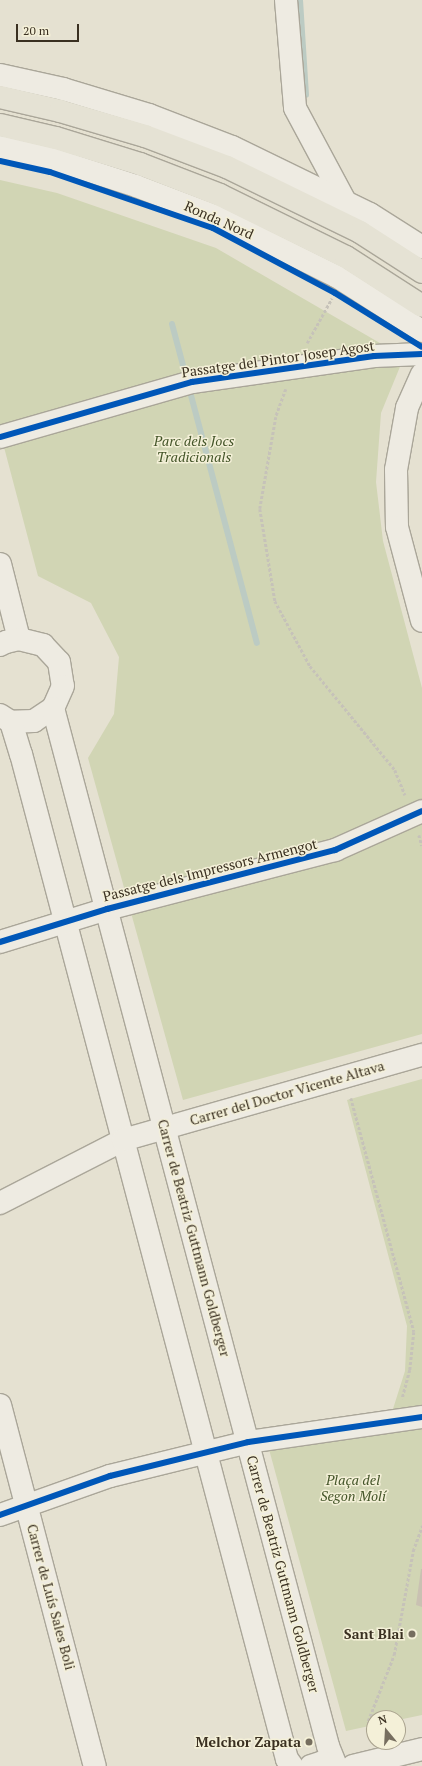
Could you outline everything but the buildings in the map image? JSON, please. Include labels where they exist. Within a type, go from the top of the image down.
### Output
[{"type":"main road","points":[[0,97],[60,111],[145,136],[227,167],[360,232],[422,272]]},
{"type":"main road","name":"Ronda Nord","points":[[0,125],[56,138],[140,164],[220,195],[346,257],[422,306]]},
{"type":"street","points":[[286,0],[295,108],[346,203]]},
{"type":"street","points":[[0,74],[63,89],[149,116],[232,147],[370,214],[422,247]]},
{"type":"street","name":"Ronda Nord","points":[[0,147],[52,159],[136,186],[215,216],[336,276],[422,331]]},
{"type":"street","name":"Passatge del Pintor Josep Agost","points":[[0,437],[187,383],[295,366],[374,356],[422,354]]},
{"type":"street","points":[[422,374],[406,408],[396,470],[397,528],[422,621]]},
{"type":"street","points":[[0,564],[10,642],[43,645],[59,662],[63,686],[54,708],[34,721],[5,720],[65,921],[287,1759],[292,1766]]},
{"type":"street","name":"Carrer de Beatriz Guttmann Goldberger","points":[[54,708],[328,1746],[335,1766]]},
{"type":"street","name":"Passatge dels Impressors Armengot","points":[[0,942],[106,909],[335,850],[418,813]]},
{"type":"street","name":"Carrer del Doctor Vicente Altava","points":[[0,1203],[123,1140],[422,1055]]},
{"type":"street","name":"Carrer de Luís Sales Boli","points":[[0,1406],[96,1766]]},
{"type":"street","points":[[0,1516],[26,1505],[110,1476],[248,1442],[422,1416]]},
{"type":"street","points":[[353,1766],[422,1749]]},
{"type":"street","points":[[311,1766],[323,1762],[335,1766]]},
{"type":"path","points":[[335,293],[295,366],[276,416],[260,509],[275,601],[310,666],[395,770],[418,813],[422,846]]},
{"type":"path","points":[[350,1094],[414,1332],[410,1370],[396,1421]]},
{"type":"path","points":[[372,1710],[394,1655],[413,1551],[422,1526]]},
{"type":"green space","name":"Parc dels Jocs Tradicionals","points":[[0,180],[57,193],[216,248],[404,357],[381,413],[376,482],[383,541],[422,688],[422,1034],[183,1100],[88,758],[114,714],[119,657],[91,603],[38,576],[0,432]]},
{"type":"green space","name":"Plaça del Segon Molí","points":[[422,1079],[422,1715],[406,1718],[406,1710],[366,1710],[366,1727],[346,1731],[264,1431],[392,1412],[405,1371],[407,1326],[347,1100]]},
{"type":"waterway","points":[[300,0],[306,95]]},
{"type":"waterway","points":[[172,324],[257,643]]},
{"type":"cycle path","points":[[0,161],[50,172],[213,228],[335,293],[422,347]]},
{"type":"cycle path","points":[[0,437],[192,382],[374,356],[422,354]]},
{"type":"cycle path","points":[[0,942],[107,909],[335,850],[422,811]]},
{"type":"cycle path","points":[[0,1515],[110,1476],[248,1442],[422,1417]]},
{"type":"place","name":"Sant Blai","points":[[412,1634]]},
{"type":"place","name":"Melchor Zapata","points":[[309,1742]]}]
